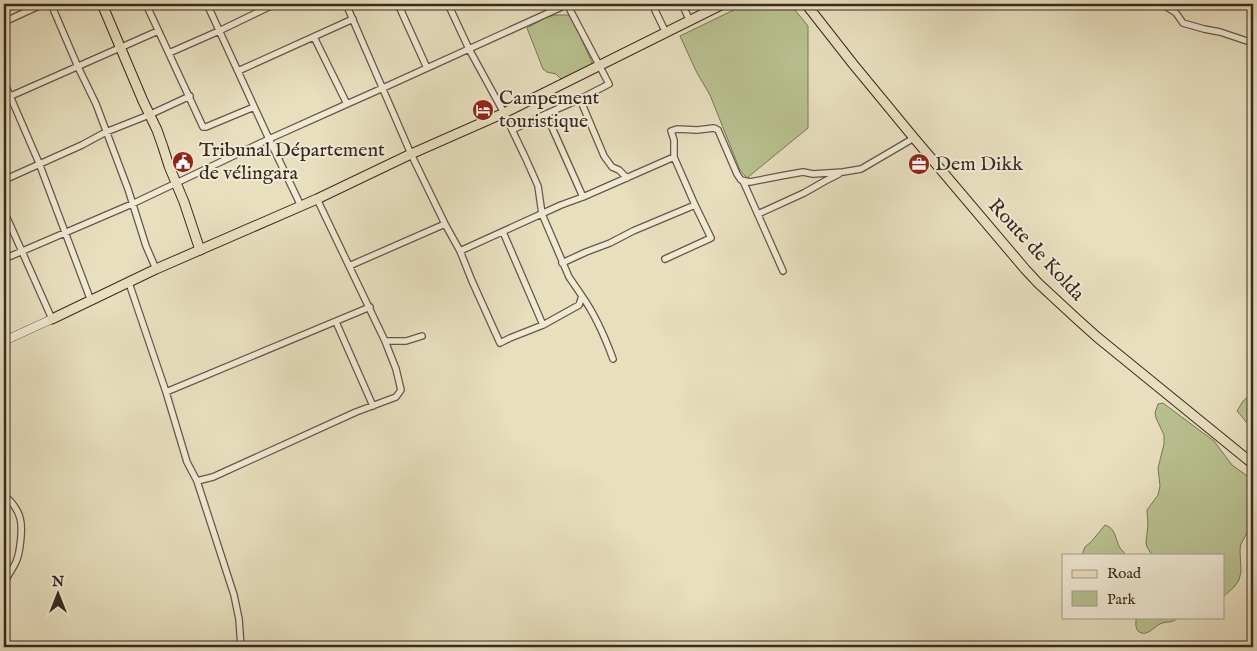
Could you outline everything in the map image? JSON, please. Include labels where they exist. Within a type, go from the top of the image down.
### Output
[{"type":"main road","points":[[102,4],[139,94],[157,130],[200,250]]},
{"type":"main road","points":[[4,341],[156,269],[317,199],[504,112],[723,4]]},
{"type":"main road","name":"Route de Kolda","points":[[806,4],[914,138],[1038,283],[1097,337],[1253,464]]},
{"type":"street","points":[[4,22],[43,4]]},
{"type":"street","points":[[51,4],[96,104],[128,189],[146,246],[156,269]]},
{"type":"street","points":[[146,4],[203,127],[254,107]]},
{"type":"street","points":[[207,4],[301,206]]},
{"type":"street","points":[[169,53],[219,31],[272,4]]},
{"type":"street","points":[[346,4],[411,154],[460,251],[500,343],[543,326],[579,304],[582,296]]},
{"type":"street","points":[[398,4],[427,68]]},
{"type":"street","points":[[4,259],[132,204],[269,139],[567,4],[609,84],[512,130]]},
{"type":"street","points":[[652,4],[666,33]]},
{"type":"street","points":[[682,4],[690,21]]},
{"type":"street","points":[[1140,4],[1161,4],[1176,13],[1183,23],[1220,32],[1253,43]]},
{"type":"street","points":[[450,5],[469,48],[504,112],[538,186],[542,214],[562,263],[569,278],[594,315],[605,336],[613,359]]},
{"type":"street","points":[[238,71],[353,19]]},
{"type":"street","points":[[4,99],[158,31]]},
{"type":"street","points":[[314,37],[347,104]]},
{"type":"street","points":[[4,82],[40,163],[91,301]]},
{"type":"street","points":[[4,180],[82,145],[106,132],[150,115],[190,96]]},
{"type":"street","points":[[580,99],[604,156],[612,167],[619,170],[626,178]]},
{"type":"street","points":[[546,114],[583,197]]},
{"type":"street","points":[[665,259],[711,238],[674,157],[674,140],[671,131],[678,129],[697,130],[714,128],[718,130],[783,271]]},
{"type":"street","points":[[742,181],[750,182],[803,172],[813,174],[861,169],[914,138]]},
{"type":"street","points":[[460,251],[674,157]]},
{"type":"street","points":[[758,214],[804,193],[843,172]]},
{"type":"street","points":[[197,481],[212,477],[340,419],[396,397],[401,390],[396,369],[385,341],[317,199]]},
{"type":"street","points":[[562,263],[695,205]]},
{"type":"street","points":[[4,211],[52,319]]},
{"type":"street","points":[[349,266],[445,224]]},
{"type":"street","points":[[503,232],[543,326]]},
{"type":"street","points":[[128,282],[166,392],[187,462],[197,481],[234,595],[239,619],[241,647]]},
{"type":"street","points":[[166,392],[370,307]]},
{"type":"street","points":[[336,322],[373,406]]},
{"type":"street","points":[[385,341],[406,342],[422,336]]},
{"type":"street","points":[[4,496],[10,501],[20,519],[20,547],[16,562],[8,574],[4,587]]},
{"type":"street","points":[[4,599],[5,609]]},
{"type":"green space","points":[[746,4],[790,4],[808,26],[808,128],[747,178],[740,170],[710,95],[697,73],[680,36]]},
{"type":"green space","points":[[570,15],[592,62],[591,66],[562,80],[556,74],[543,69],[527,28],[547,17]]},
{"type":"green space","points":[[1253,393],[1253,428],[1237,411],[1243,401]]},
{"type":"green space","points":[[1163,403],[1214,441],[1232,465],[1253,480],[1253,522],[1241,544],[1241,572],[1235,586],[1224,596],[1224,554],[1151,554],[1147,547],[1147,510],[1158,495],[1160,486],[1158,468],[1164,444],[1164,435],[1155,413],[1158,404]]},
{"type":"green space","points":[[1105,525],[1109,526],[1125,554],[1082,554],[1085,547]]},
{"type":"green space","points":[[1134,618],[1178,618],[1160,624],[1147,633],[1138,631]]},
{"type":"place","name":"Campement touristique","points":[[483,110]]},
{"type":"place","name":"Tribunal Département de vélingara","points":[[183,162]]},
{"type":"place","name":"Dem Dikk","points":[[919,164]]}]
